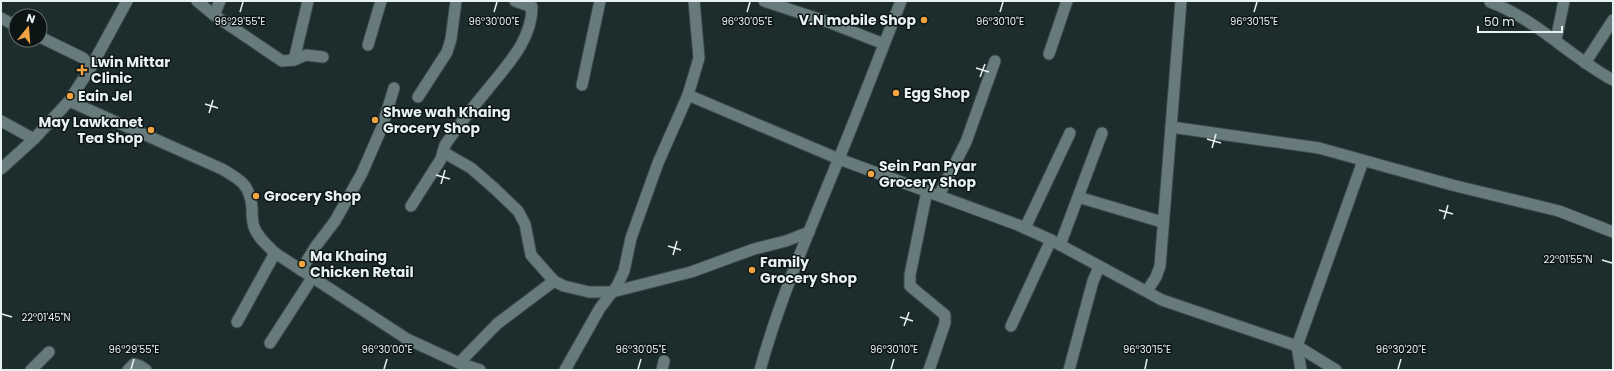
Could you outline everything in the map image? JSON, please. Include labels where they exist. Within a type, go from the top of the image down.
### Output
[{"type":"street","points":[[1,169],[34,139],[69,101],[92,67],[127,1]]},
{"type":"street","points":[[197,1],[214,15],[282,61],[294,60],[306,55],[323,57]]},
{"type":"street","points":[[214,15],[220,1]]},
{"type":"street","points":[[294,60],[308,1]]},
{"type":"street","points":[[368,45],[381,1]]},
{"type":"street","points":[[418,97],[447,52],[451,39],[456,1]]},
{"type":"street","points":[[411,206],[441,159],[445,145],[455,130],[518,51],[532,18],[532,8],[515,1]]},
{"type":"street","points":[[582,85],[600,1]]},
{"type":"street","points":[[565,370],[600,308],[612,292],[624,271],[631,238],[658,163],[688,95],[699,58],[694,1]]},
{"type":"street","points":[[764,1],[828,22],[884,44]]},
{"type":"street","points":[[760,370],[766,349],[809,232],[900,1]]},
{"type":"street","points":[[1050,54],[1067,1]]},
{"type":"street","points":[[1147,291],[1156,277],[1160,266],[1162,222],[1181,1]]},
{"type":"street","points":[[1488,1],[1508,8],[1556,40],[1585,63],[1613,80]]},
{"type":"street","points":[[1556,40],[1564,1]]},
{"type":"street","points":[[1585,63],[1613,20]]},
{"type":"street","points":[[48,41],[83,58],[92,67]]},
{"type":"street","points":[[939,195],[966,142],[995,61]]},
{"type":"street","points":[[301,270],[316,246],[336,221],[362,173],[382,127],[394,88]]},
{"type":"street","points":[[688,95],[839,158],[1025,228],[1055,242],[1162,300],[1297,346],[1336,370]]},
{"type":"street","points":[[69,101],[222,169],[236,177],[245,184],[251,196],[254,226],[262,241],[275,253],[407,339],[459,363],[480,370]]},
{"type":"street","points":[[1,121],[34,139]]},
{"type":"street","points":[[1171,127],[1319,148],[1452,185],[1559,211],[1613,232]]},
{"type":"street","points":[[1025,228],[1070,133]]},
{"type":"street","points":[[1011,326],[1078,197],[1102,133]]},
{"type":"street","points":[[443,152],[471,168],[518,211],[525,224],[531,255],[554,281],[564,286],[589,292],[612,292],[691,272],[754,249],[786,241],[809,232]]},
{"type":"street","points":[[1301,370],[1297,346],[1363,161]]},
{"type":"street","points":[[927,191],[910,275],[910,286],[945,315],[945,323],[929,370]]},
{"type":"street","points":[[1078,197],[1162,222]]},
{"type":"street","points":[[237,322],[275,253]]},
{"type":"street","points":[[1069,370],[1093,280],[1099,267]]},
{"type":"street","points":[[270,343],[312,278]]},
{"type":"street","points":[[459,363],[497,324],[554,281]]},
{"type":"street","points":[[31,370],[49,352]]},
{"type":"street","points":[[128,370],[134,364],[146,370]]},
{"type":"place","name":"V.N mobile Shop","points":[[924,20]]},
{"type":"place","name":"Lwin Mittar Clinic","points":[[82,70]]},
{"type":"place","name":"Egg Shop","points":[[896,93]]},
{"type":"place","name":"Eain Jel","points":[[70,96]]},
{"type":"place","name":"Shwe wah Khaing Grocery Shop","points":[[375,120]]},
{"type":"place","name":"May Lawkanet Tea Shop","points":[[151,130]]},
{"type":"place","name":"Sein Pan Pyar Grocery Shop","points":[[871,174]]},
{"type":"place","name":"Grocery Shop","points":[[256,196]]},
{"type":"place","name":"Ma Khaing Chicken Retail","points":[[302,264]]},
{"type":"place","name":"Family Grocery Shop","points":[[752,270]]}]
